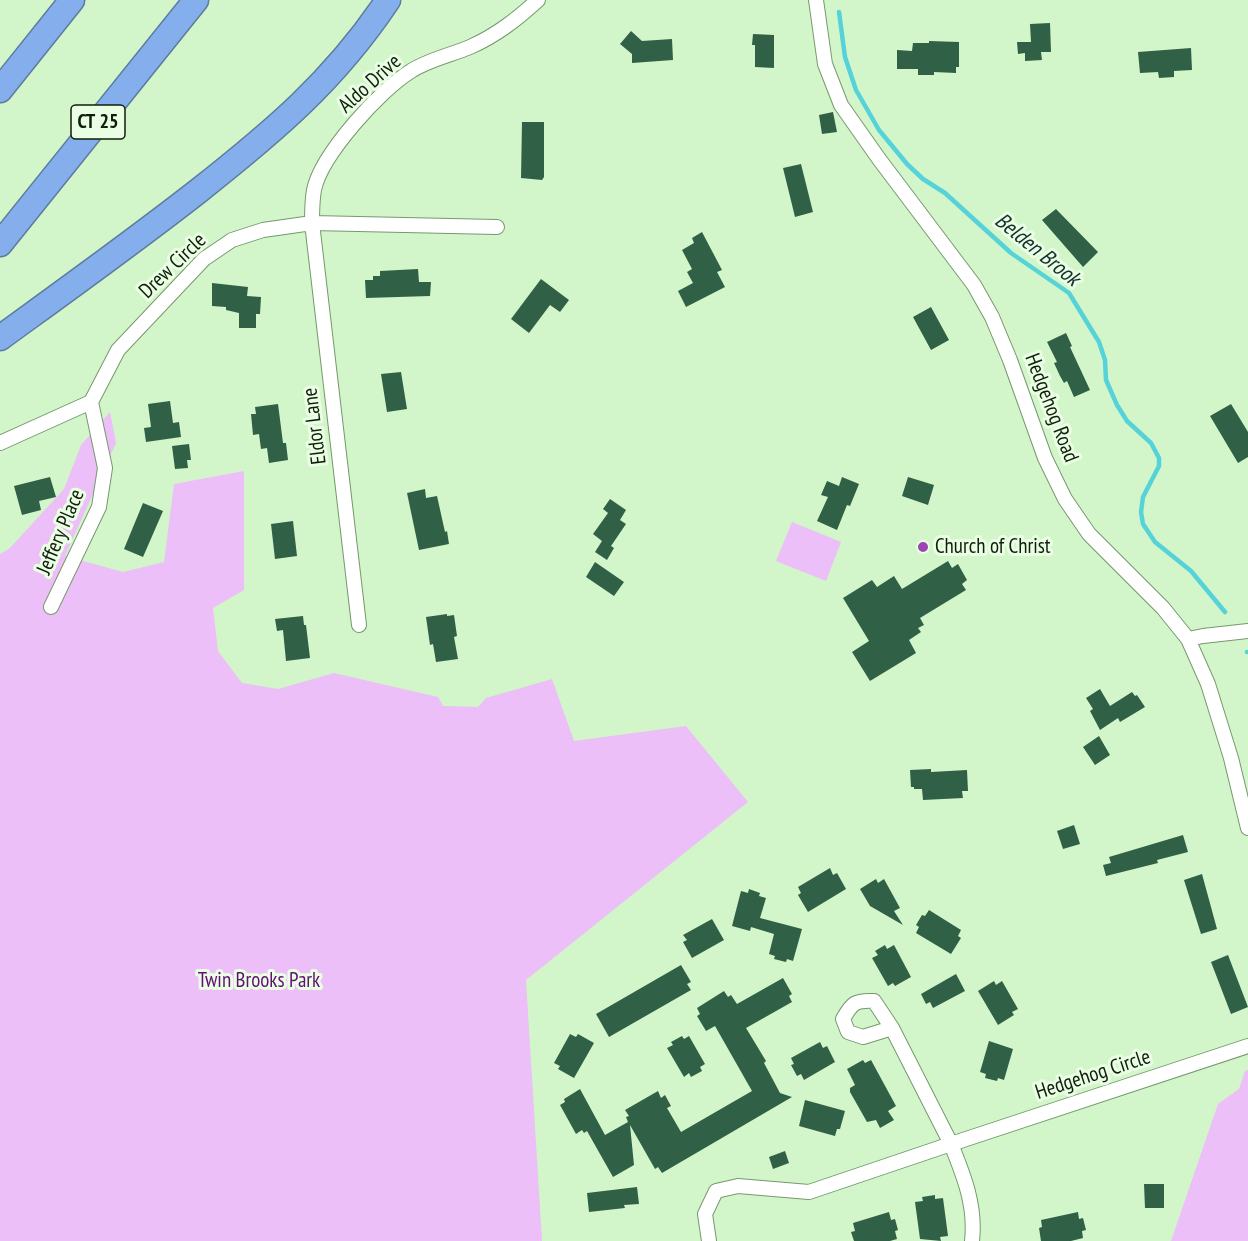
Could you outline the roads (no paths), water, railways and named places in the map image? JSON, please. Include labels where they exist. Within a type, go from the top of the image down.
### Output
[{"type":"highway","points":[[0,79],[56,0]]},
{"type":"highway","points":[[0,90],[72,0]]},
{"type":"highway","name":"CT 25","points":[[0,244],[196,0]]},
{"type":"highway","points":[[0,338],[161,220],[291,115],[338,67],[388,0]]},
{"type":"street","name":"Aldo Drive","points":[[312,223],[314,190],[327,158],[354,124],[383,95],[411,71],[473,45],[511,25],[538,0]]},
{"type":"street","name":"Hedgehog Road","points":[[816,0],[825,64],[841,105],[974,285],[1006,349],[1046,458],[1065,499],[1089,534],[1163,608],[1188,639],[1208,684],[1231,758],[1248,828]]},
{"type":"street","name":"Drew Circle","points":[[91,402],[118,350],[204,259],[232,240],[264,230],[312,223],[497,227]]},
{"type":"street","name":"Eldor Lane","points":[[312,223],[359,625]]},
{"type":"street","points":[[0,443],[91,402]]},
{"type":"street","name":"Jeffery Place","points":[[51,607],[99,507],[105,468],[91,402]]},
{"type":"street","points":[[1188,639],[1248,631]]},
{"type":"street","points":[[892,1028],[951,1144],[969,1190],[974,1226],[972,1241]]},
{"type":"street","name":"Hedgehog Circle","points":[[710,1241],[705,1214],[716,1191],[738,1186],[809,1192],[1248,1046]]},
{"type":"waterway","name":"Belden Brook","points":[[839,12],[845,57],[856,90],[879,130],[907,164],[923,179],[945,193],[1011,253],[1069,293],[1099,342],[1105,360],[1106,380],[1117,405],[1127,421],[1151,443],[1159,458],[1159,466],[1143,497],[1141,512],[1143,524],[1155,542],[1191,571],[1225,612]]},
{"type":"place","name":"Church of Christ","points":[[923,547]]},
{"type":"park label","name":"Twin Brooks Park","points":[[259,981]]}]
